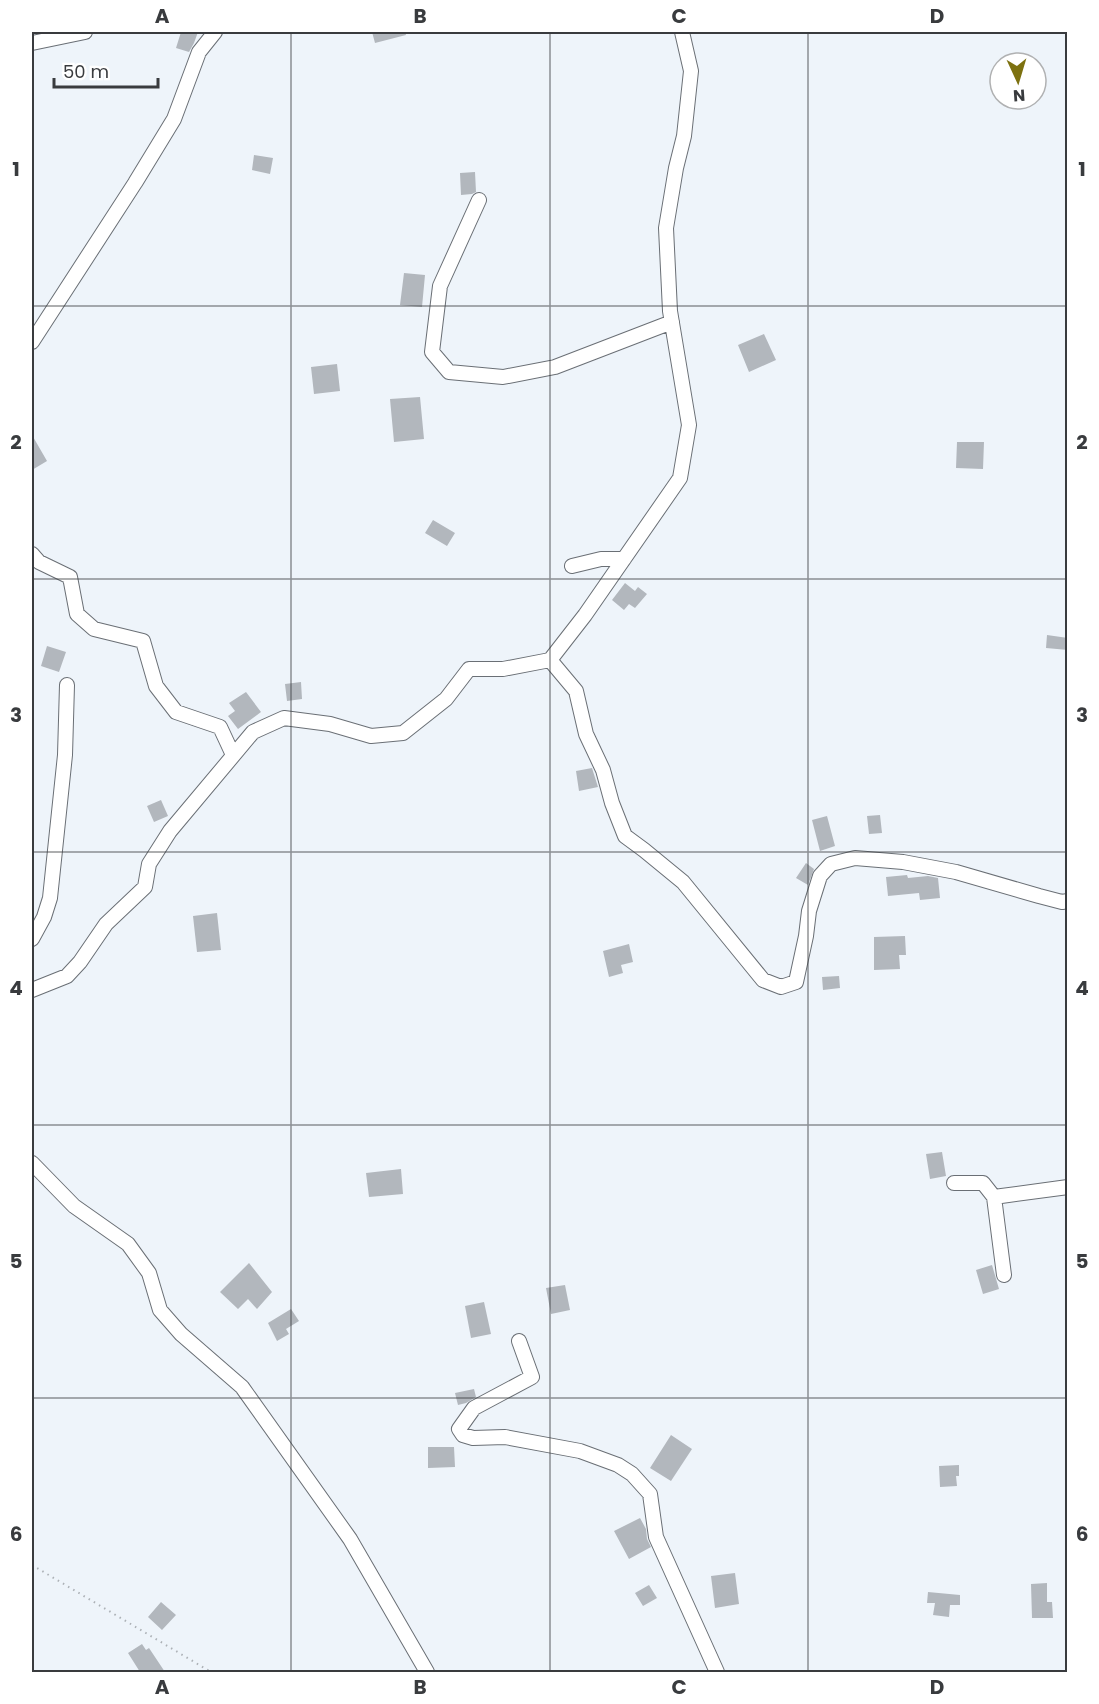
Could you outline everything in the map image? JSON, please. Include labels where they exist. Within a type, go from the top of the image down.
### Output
[{"type":"street","points":[[32,43],[85,32]]},
{"type":"street","points":[[32,342],[174,119],[199,52],[215,32]]},
{"type":"street","points":[[32,990],[67,976],[80,962],[106,924],[145,887],[149,864],[170,831],[253,732],[284,718],[330,724],[371,736],[403,733],[446,699],[470,669],[503,669],[550,660],[585,615],[680,478],[689,425],[672,322],[666,228],[684,136],[691,71],[682,32]]},
{"type":"street","points":[[480,200],[440,286],[432,352],[449,372],[503,377],[555,367],[672,322]]},
{"type":"street","points":[[32,554],[39,562],[70,577],[77,614],[94,629],[143,641],[156,686],[176,712],[220,727],[233,755]]},
{"type":"street","points":[[572,566],[601,559],[624,558]]},
{"type":"street","points":[[550,660],[576,692],[586,734],[603,770],[612,803],[625,836],[683,882],[763,980],[781,987],[796,982],[809,911],[820,876],[831,864],[855,858],[903,862],[956,872],[1062,902],[1068,901]]},
{"type":"street","points":[[32,939],[44,917],[50,898],[65,755],[67,685]]},
{"type":"street","points":[[32,1163],[74,1206],[128,1244],[149,1273],[160,1310],[182,1334],[242,1387],[350,1539],[427,1672]]},
{"type":"street","points":[[954,1184],[983,1183],[994,1197],[1004,1275]]},
{"type":"street","points":[[994,1197],[1068,1187]]},
{"type":"street","points":[[519,1341],[532,1377],[474,1408],[459,1429],[464,1435],[473,1438],[505,1437],[580,1451],[618,1465],[632,1474],[650,1494],[656,1537],[717,1672]]},
{"type":"path","points":[[32,1565],[212,1672]]},
{"type":"building","points":[[181,32],[198,32],[189,52],[176,48]]},
{"type":"building","points":[[372,32],[405,32],[406,35],[375,43]]},
{"type":"building","points":[[254,155],[273,158],[270,174],[252,170]]},
{"type":"building","points":[[475,172],[476,192],[461,195],[460,173]]},
{"type":"building","points":[[404,273],[425,275],[422,307],[400,305]]},
{"type":"building","points":[[764,334],[776,360],[749,372],[738,345]]},
{"type":"building","points":[[337,364],[340,391],[314,394],[311,367]]},
{"type":"building","points":[[420,397],[424,439],[394,442],[390,399]]},
{"type":"building","points":[[32,435],[47,461],[32,470]]},
{"type":"building","points":[[957,442],[984,442],[983,469],[956,468]]},
{"type":"building","points":[[433,520],[455,533],[447,546],[425,533]]},
{"type":"building","points":[[625,583],[635,591],[638,587],[647,594],[635,608],[629,604],[624,610],[612,600]]},
{"type":"building","points":[[1047,635],[1068,638],[1068,650],[1046,648]]},
{"type":"building","points":[[47,646],[66,652],[59,672],[41,666]]},
{"type":"building","points":[[301,682],[302,699],[287,701],[285,684]]},
{"type":"building","points":[[246,692],[261,712],[238,729],[228,716],[235,711],[229,703]]},
{"type":"building","points":[[592,768],[598,787],[579,791],[576,771]]},
{"type":"building","points":[[161,800],[168,816],[154,822],[147,806]]},
{"type":"building","points":[[880,815],[882,833],[869,834],[867,816]]},
{"type":"building","points":[[827,816],[835,846],[820,851],[812,820]]},
{"type":"building","points":[[806,863],[814,869],[808,885],[796,878]]},
{"type":"building","points":[[907,875],[908,878],[928,876],[938,878],[940,898],[920,900],[919,893],[888,896],[886,877]]},
{"type":"building","points":[[217,913],[221,950],[197,952],[193,916]]},
{"type":"building","points":[[905,936],[906,955],[899,955],[900,969],[874,970],[874,937]]},
{"type":"building","points":[[629,944],[633,962],[621,965],[623,973],[609,977],[603,951]]},
{"type":"building","points":[[839,976],[840,988],[823,990],[822,977]]},
{"type":"building","points":[[942,1152],[946,1176],[930,1179],[926,1154]]},
{"type":"building","points":[[401,1169],[403,1194],[369,1197],[366,1173]]},
{"type":"building","points":[[249,1263],[272,1292],[257,1309],[248,1299],[238,1309],[220,1292]]},
{"type":"building","points":[[992,1265],[999,1289],[983,1294],[976,1270]]},
{"type":"building","points":[[565,1285],[570,1310],[551,1314],[546,1288]]},
{"type":"building","points":[[484,1302],[491,1334],[471,1338],[465,1306]]},
{"type":"building","points":[[291,1309],[299,1321],[286,1329],[289,1334],[277,1341],[268,1323]]},
{"type":"building","points":[[474,1389],[476,1397],[458,1405],[455,1393]]},
{"type":"building","points":[[671,1435],[692,1449],[671,1481],[650,1468]]},
{"type":"building","points":[[428,1447],[454,1447],[455,1467],[428,1468]]},
{"type":"building","points":[[959,1465],[959,1476],[956,1476],[957,1486],[940,1487],[939,1466]]},
{"type":"building","points":[[640,1518],[651,1547],[629,1559],[614,1531]]},
{"type":"building","points":[[735,1573],[739,1604],[715,1608],[711,1576]]},
{"type":"building","points":[[1047,1583],[1047,1602],[1052,1602],[1053,1618],[1032,1618],[1031,1584]]},
{"type":"building","points":[[649,1585],[657,1598],[643,1606],[635,1593]]},
{"type":"building","points":[[928,1592],[960,1595],[960,1605],[950,1605],[949,1617],[933,1615],[935,1603],[927,1603]]},
{"type":"building","points":[[161,1602],[176,1615],[162,1630],[148,1617]]},
{"type":"building","points":[[142,1644],[146,1650],[149,1648],[165,1672],[140,1672],[128,1653]]}]
